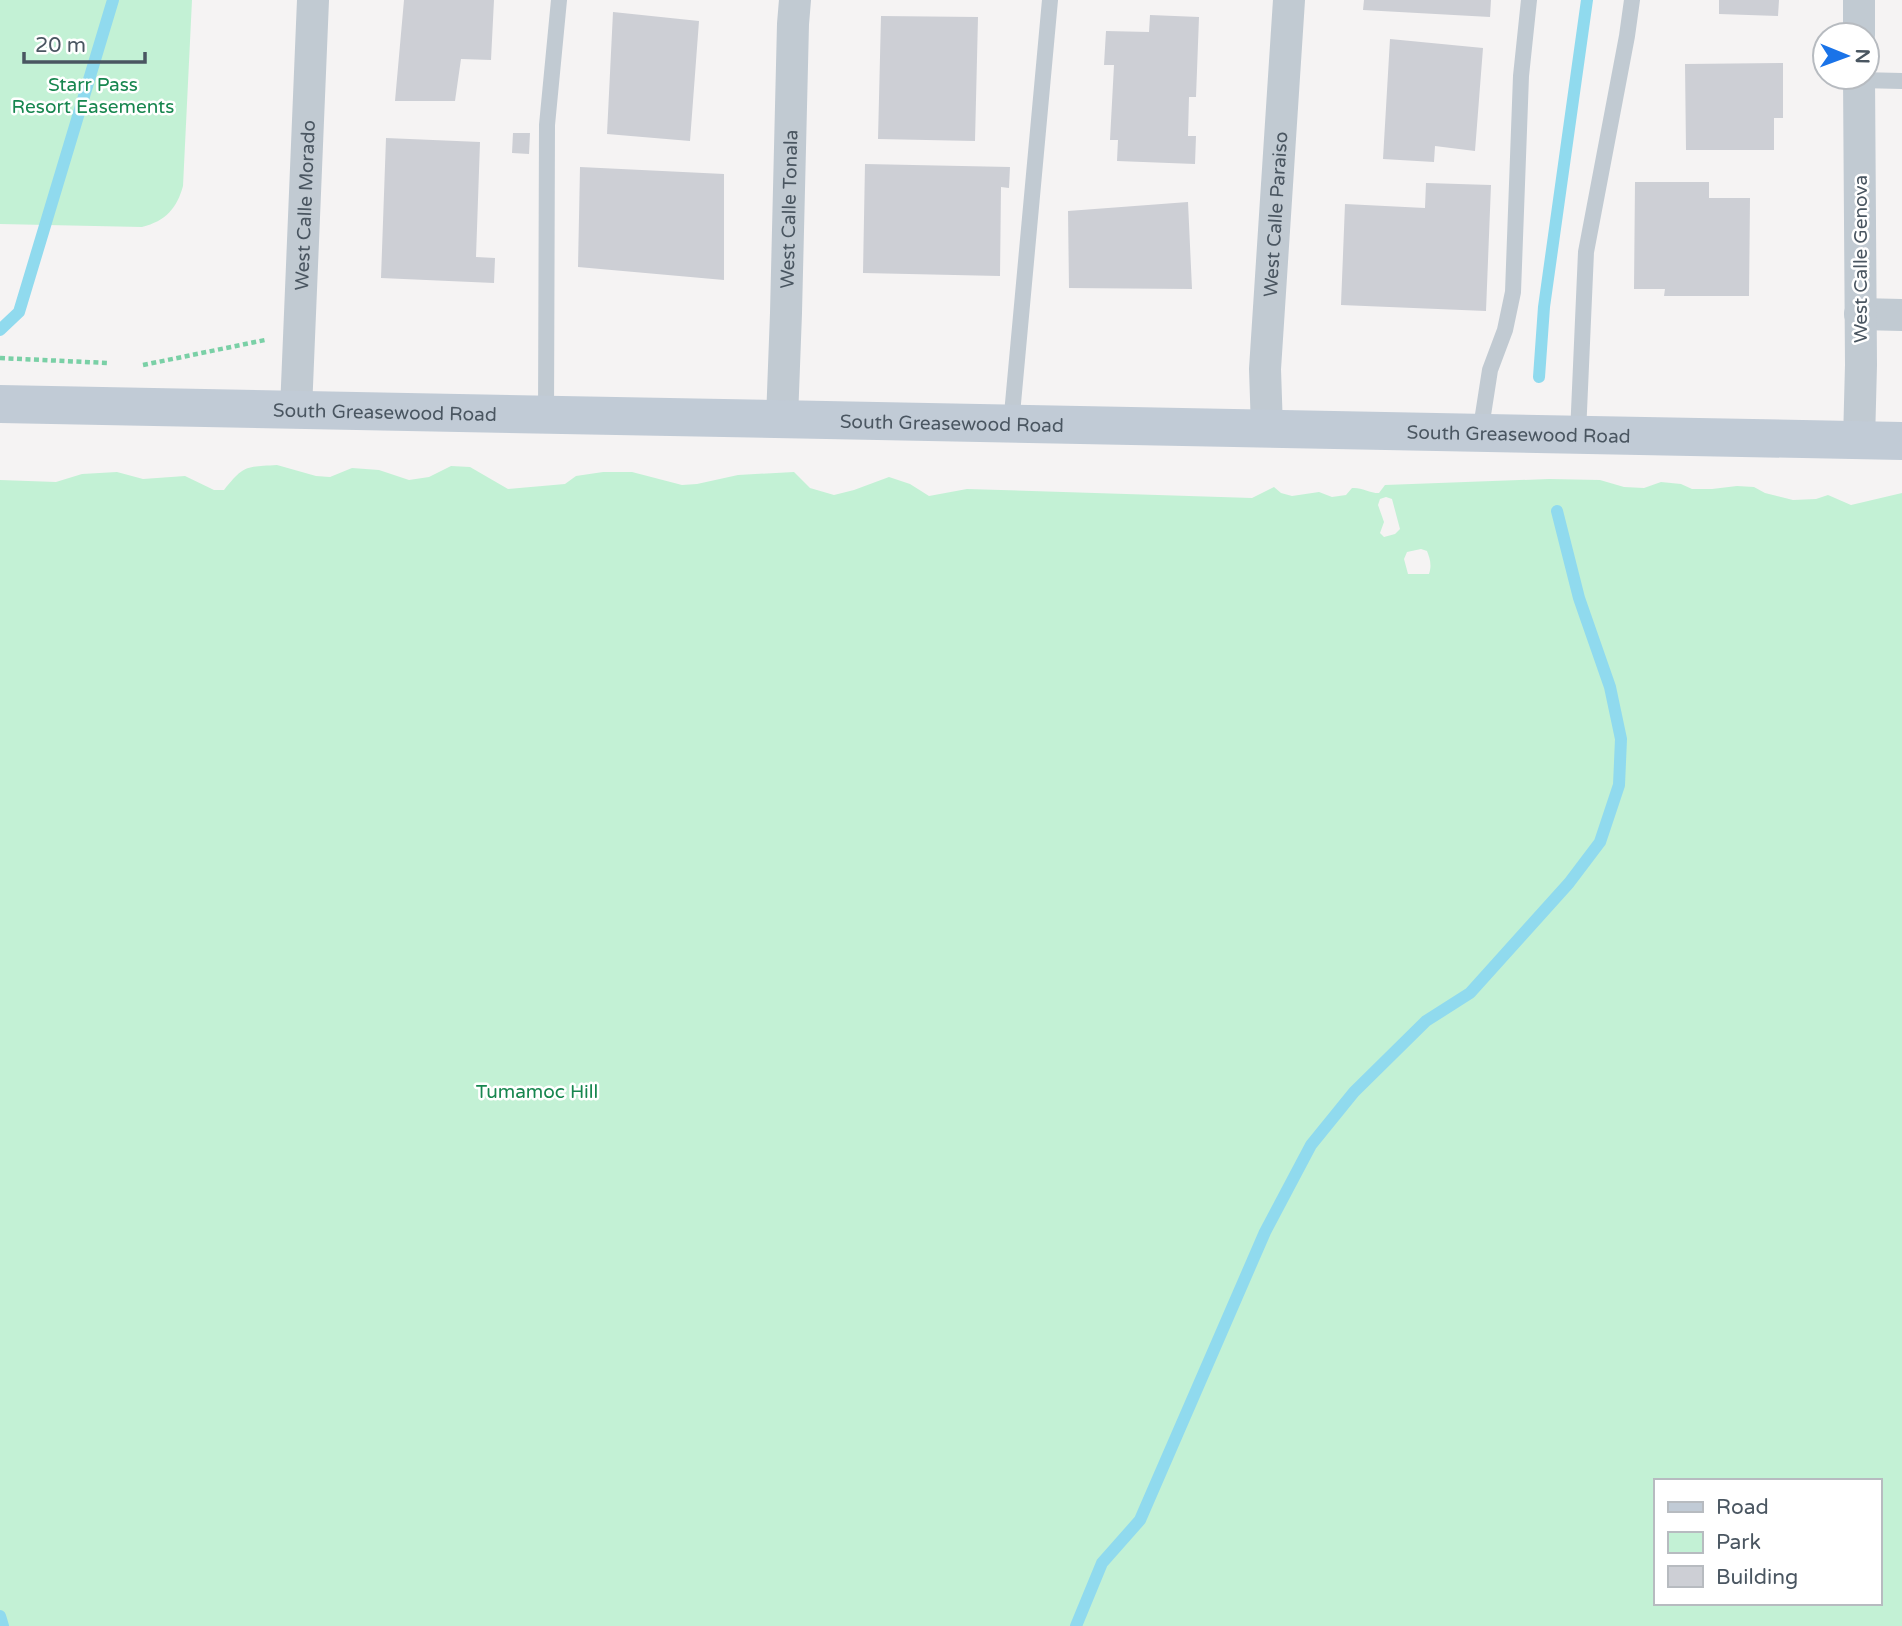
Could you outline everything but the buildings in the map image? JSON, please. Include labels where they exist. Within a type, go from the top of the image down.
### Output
[{"type":"main road","name":"South Greasewood Road","points":[[0,404],[1480,435],[1902,441]]},
{"type":"street","name":"West Calle Morado","points":[[296,410],[313,0]]},
{"type":"street","name":"West Calle Tonala","points":[[782,419],[795,0]]},
{"type":"street","name":"West Calle Paraiso","points":[[1267,429],[1265,369],[1289,0]]},
{"type":"street","points":[[1859,0],[1859,21]]},
{"type":"street","name":"West Calle Genova","points":[[1859,91],[1859,440]]},
{"type":"street","points":[[1860,314],[1902,315]]},
{"type":"lane","points":[[546,416],[547,125],[559,0]]},
{"type":"lane","points":[[1011,425],[1051,0]]},
{"type":"lane","points":[[1480,435],[1490,370],[1505,330],[1513,292],[1521,76],[1529,0]]},
{"type":"lane","points":[[1577,436],[1586,252],[1632,0]]},
{"type":"lane","points":[[1881,80],[1902,81]]},
{"type":"path","points":[[142,365],[300,333]]},
{"type":"path","points":[[0,358],[116,363]]},
{"type":"green space","name":"Starr Pass Resort Easements","points":[[0,0],[192,0],[183,186],[174,207],[164,217],[142,227],[0,224]]},
{"type":"green space","name":"Tumamoc Hill","points":[[277,465],[316,476],[330,477],[352,468],[379,470],[409,480],[429,477],[451,466],[470,467],[508,489],[565,484],[576,476],[603,472],[632,472],[682,485],[738,475],[794,472],[810,488],[834,495],[889,477],[910,484],[929,496],[967,489],[1252,498],[1274,487],[1281,493],[1292,496],[1319,492],[1332,497],[1346,495],[1352,488],[1379,493],[1385,485],[1549,479],[1600,480],[1624,487],[1644,488],[1661,482],[1681,484],[1692,489],[1754,487],[1765,493],[1793,500],[1816,499],[1828,495],[1851,505],[1902,493],[1902,1626],[0,1626],[0,480],[56,482],[82,474],[117,472],[143,479],[185,476],[214,490],[224,490],[236,476],[251,467]],"holes":[[[1380,499],[1392,499],[1400,529],[1395,534],[1384,537],[1380,533],[1384,522],[1378,505]],[[1421,549],[1427,551],[1429,574],[1408,574],[1404,559],[1407,552]]]},
{"type":"waterway","points":[[0,330],[19,312],[113,0]]},
{"type":"waterway","points":[[1539,377],[1544,307],[1587,0]]},
{"type":"waterway","points":[[1076,1626],[1102,1563],[1140,1520],[1265,1232],[1311,1145],[1354,1092],[1426,1021],[1470,993],[1569,883],[1600,842],[1619,785],[1621,739],[1610,687],[1579,598],[1557,511]]},
{"type":"waterway","points":[[0,1616],[3,1626]]}]
